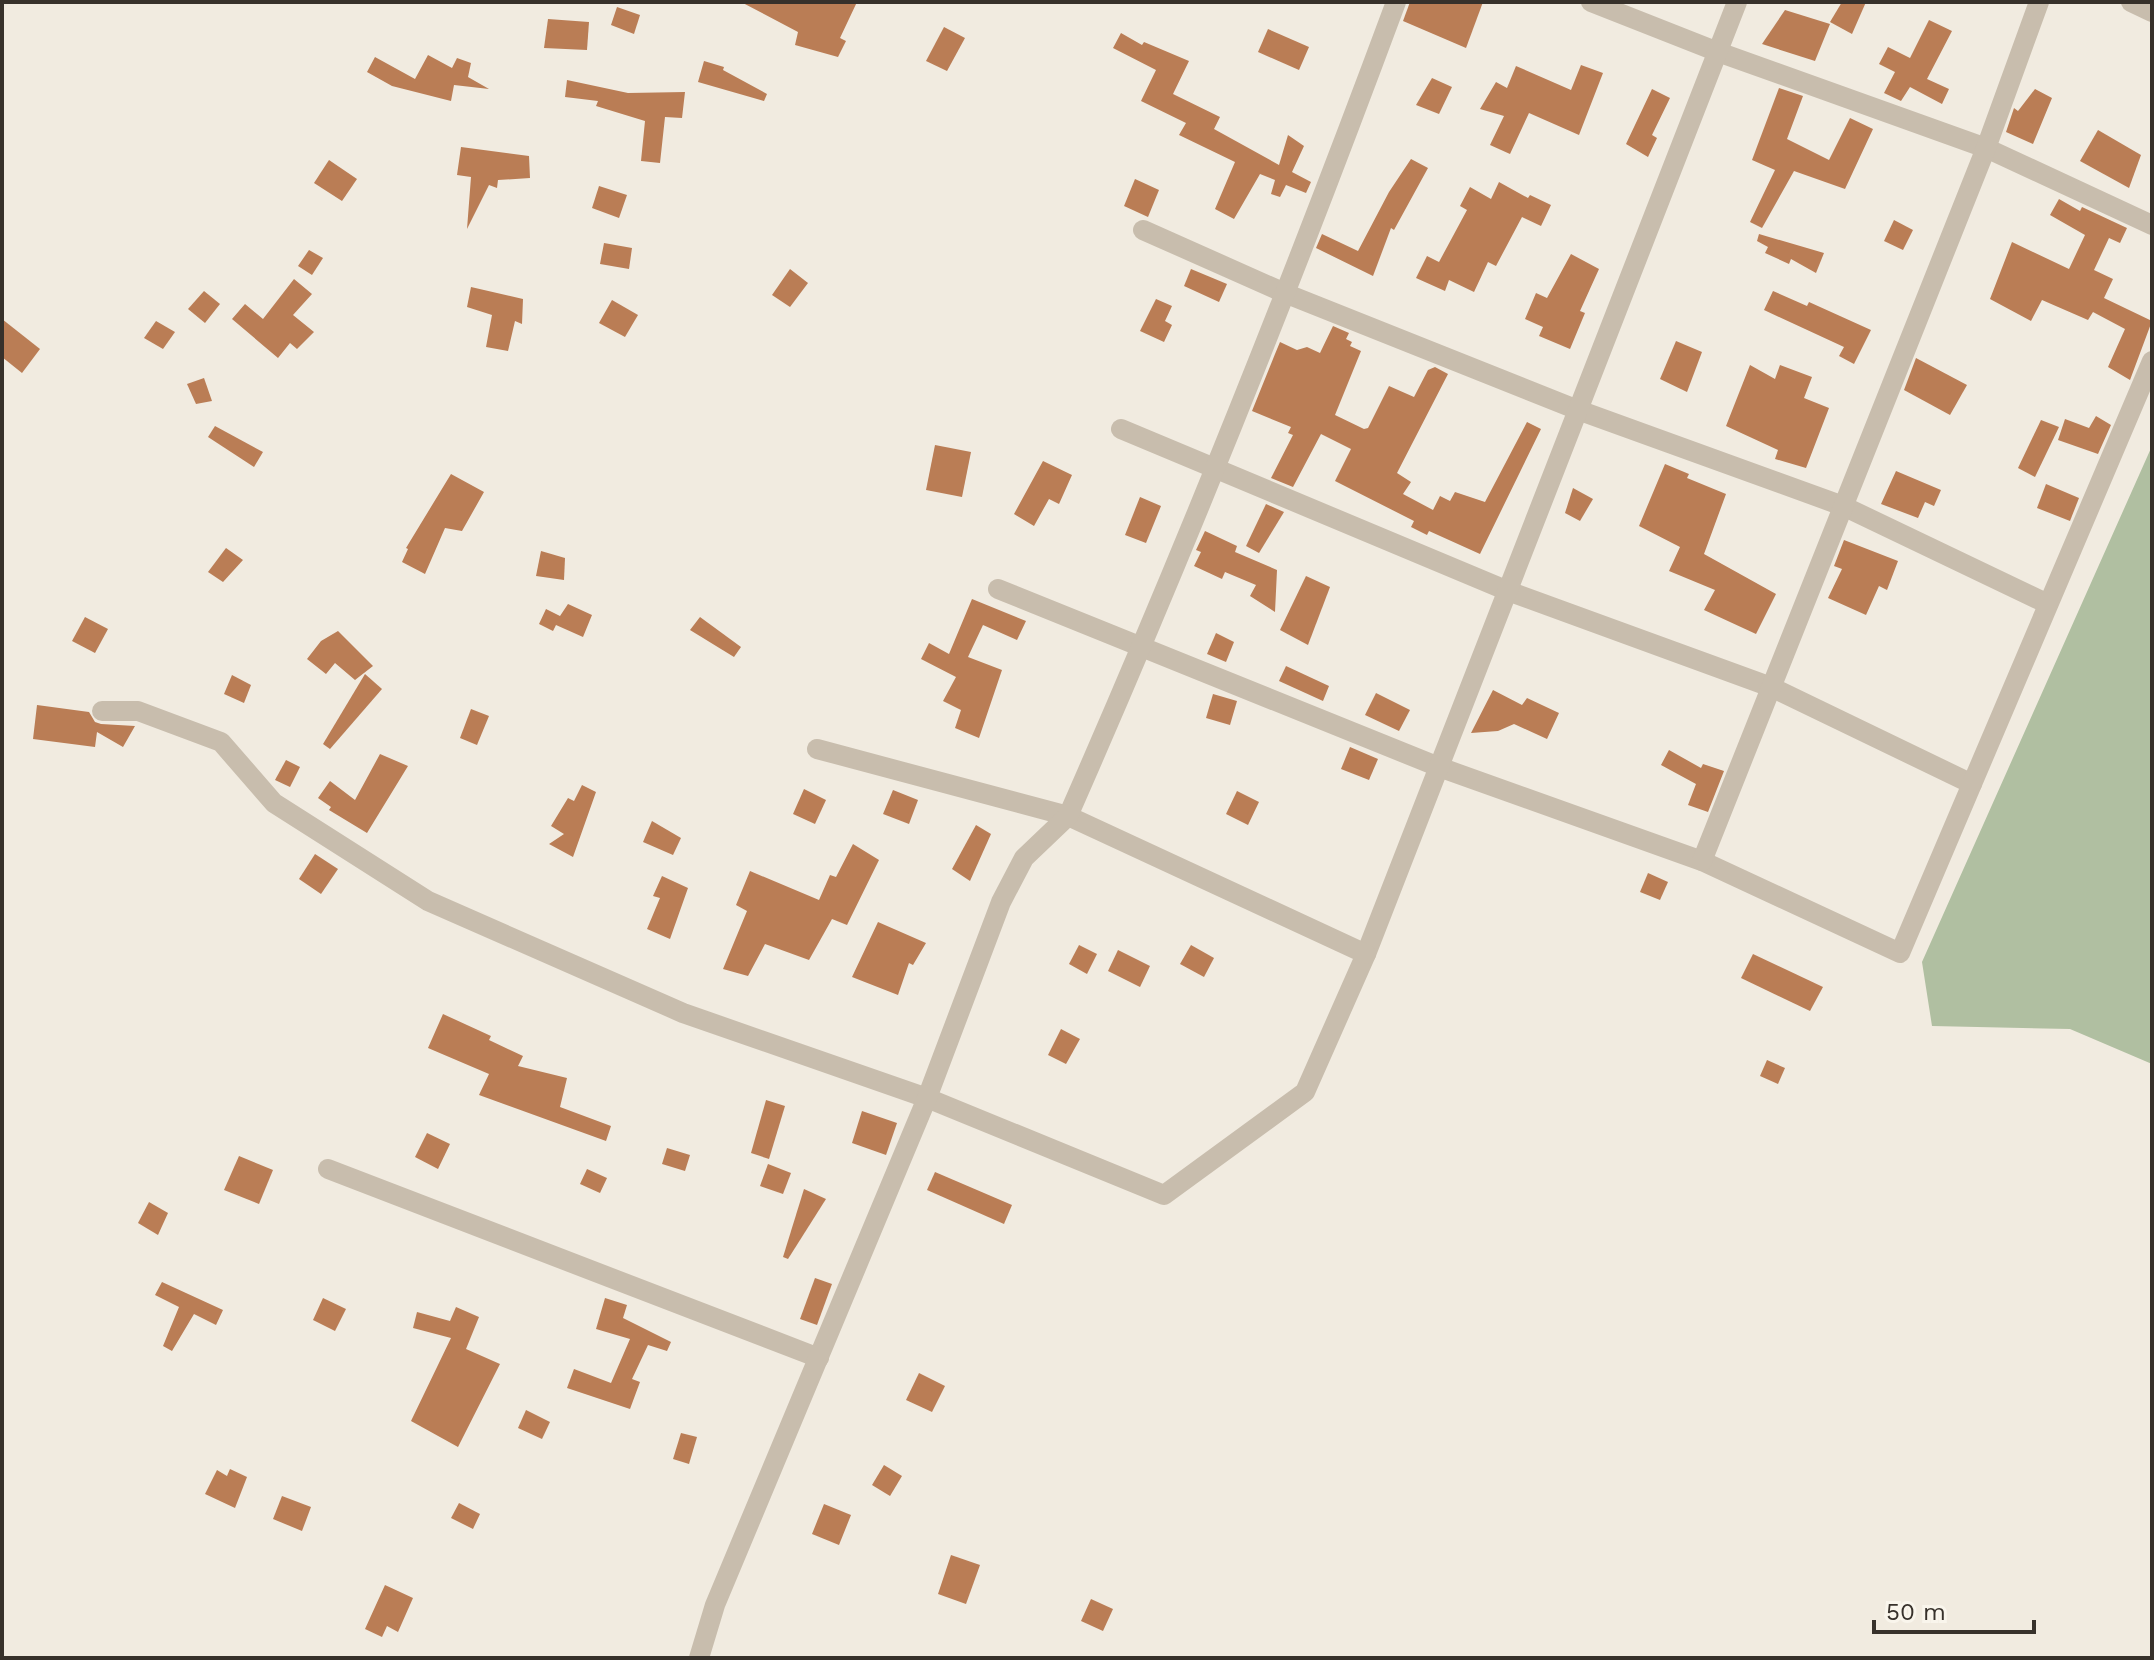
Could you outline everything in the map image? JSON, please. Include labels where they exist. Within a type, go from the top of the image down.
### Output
[{"type":"street","points":[[699,1658],[715,1605],[927,1098],[1007,891],[1024,858],[1068,816],[1143,647],[1287,294],[1396,2]]},
{"type":"street","points":[[1591,2],[1718,52],[1986,148],[2152,225]]},
{"type":"street","points":[[102,711],[138,711],[221,742],[274,803],[428,901],[683,1013],[927,1098],[1164,1195],[1305,1092],[1366,954],[1737,2]]},
{"type":"street","points":[[1702,861],[1986,148],[2039,2]]},
{"type":"street","points":[[2131,2],[2152,12]]},
{"type":"street","points":[[1143,230],[1287,294],[1578,410],[1843,506],[2048,604]]},
{"type":"street","points":[[998,589],[1439,767],[1702,861],[1900,953],[2152,361]]},
{"type":"street","points":[[1121,429],[1508,591],[1771,687],[1972,784]]},
{"type":"street","points":[[817,749],[1068,816],[1366,954]]},
{"type":"street","points":[[328,1169],[819,1358]]},
{"type":"green space","points":[[2152,446],[2152,1064],[2070,1029],[1932,1026],[1922,962]]},
{"type":"building","points":[[741,2],[857,2],[840,38],[846,41],[838,57],[795,45],[798,32]]},
{"type":"building","points":[[1410,2],[1483,2],[1466,48],[1403,21]]},
{"type":"building","points":[[1842,2],[1866,2],[1852,34],[1830,22]]},
{"type":"building","points":[[617,7],[640,15],[634,34],[611,25]]},
{"type":"building","points":[[1785,10],[1830,24],[1815,61],[1762,44]]},
{"type":"building","points":[[548,19],[589,22],[587,50],[544,48]]},
{"type":"building","points":[[1929,20],[1952,31],[1927,79],[1949,89],[1942,104],[1910,87],[1901,101],[1884,93],[1895,72],[1879,64],[1888,47],[1910,58]]},
{"type":"building","points":[[944,27],[965,38],[947,71],[926,61]]},
{"type":"building","points":[[1268,29],[1309,47],[1299,70],[1258,52]]},
{"type":"building","points":[[1121,33],[1142,45],[1144,42],[1189,61],[1173,94],[1220,117],[1214,129],[1279,165],[1288,135],[1304,146],[1292,172],[1311,182],[1306,193],[1286,185],[1280,197],[1271,194],[1275,180],[1260,174],[1234,219],[1215,209],[1235,162],[1179,135],[1186,123],[1141,101],[1156,70],[1113,48]]},
{"type":"building","points":[[428,55],[452,68],[457,58],[471,63],[468,77],[489,89],[454,85],[451,101],[392,86],[367,72],[375,57],[415,79]]},
{"type":"building","points":[[704,61],[724,67],[723,70],[767,94],[764,101],[698,82]]},
{"type":"building","points":[[1581,65],[1603,73],[1579,135],[1529,113],[1510,154],[1490,145],[1504,116],[1480,109],[1496,82],[1507,88],[1516,66],[1571,90]]},
{"type":"building","points":[[1432,78],[1452,87],[1439,114],[1416,105]]},
{"type":"building","points":[[567,80],[628,93],[685,92],[682,118],[665,117],[660,163],[641,161],[645,121],[596,106],[598,101],[565,97]]},
{"type":"building","points":[[1779,88],[1803,96],[1787,139],[1829,160],[1850,118],[1873,129],[1845,189],[1794,171],[1762,228],[1750,222],[1775,170],[1752,160]]},
{"type":"building","points":[[1652,89],[1670,98],[1652,135],[1657,138],[1648,157],[1626,144]]},
{"type":"building","points":[[2035,89],[2052,98],[2033,144],[2006,132],[2014,108],[2018,111]]},
{"type":"building","points":[[2098,130],[2141,155],[2129,188],[2080,161]]},
{"type":"building","points":[[461,147],[529,156],[530,178],[498,180],[497,188],[489,185],[467,229],[471,177],[457,175]]},
{"type":"building","points":[[1411,159],[1428,168],[1394,230],[1391,228],[1373,276],[1316,248],[1322,234],[1358,251],[1389,192]]},
{"type":"building","points":[[329,160],[357,179],[342,201],[314,183]]},
{"type":"building","points":[[1135,179],[1159,190],[1148,217],[1124,206]]},
{"type":"building","points":[[1499,182],[1528,198],[1530,195],[1551,205],[1541,226],[1522,217],[1496,266],[1488,262],[1474,292],[1449,280],[1445,291],[1416,278],[1427,256],[1439,262],[1467,210],[1460,206],[1470,187],[1491,199]]},
{"type":"building","points":[[599,186],[627,195],[619,218],[592,208]]},
{"type":"building","points":[[2059,199],[2080,211],[2082,207],[2127,228],[2120,243],[2109,238],[2094,270],[2113,279],[2104,298],[2152,321],[2130,380],[2108,367],[2125,329],[2093,312],[2088,320],[2042,300],[2031,321],[1990,299],[2012,242],[2069,269],[2085,235],[2050,215]]},
{"type":"building","points":[[1894,220],[1913,230],[1903,250],[1884,241]]},
{"type":"building","points":[[1759,234],[1824,253],[1816,273],[1791,259],[1789,264],[1765,253],[1768,247],[1757,241]]},
{"type":"building","points":[[604,243],[632,248],[629,269],[600,264]]},
{"type":"building","points":[[309,250],[323,258],[312,275],[298,266]]},
{"type":"building","points":[[1571,254],[1599,269],[1580,311],[1585,313],[1570,349],[1539,336],[1543,327],[1525,319],[1536,293],[1547,298]]},
{"type":"building","points":[[790,269],[808,283],[790,307],[772,295]]},
{"type":"building","points":[[1191,269],[1227,284],[1219,302],[1184,286]]},
{"type":"building","points":[[294,279],[312,294],[293,315],[314,332],[297,349],[290,343],[278,358],[232,319],[245,304],[263,319]]},
{"type":"building","points":[[471,287],[523,299],[522,324],[515,321],[508,351],[486,347],[492,315],[467,307]]},
{"type":"building","points":[[204,291],[220,304],[205,323],[188,309]]},
{"type":"building","points":[[1773,291],[1807,306],[1809,302],[1871,330],[1854,364],[1839,356],[1844,347],[1764,310]]},
{"type":"building","points":[[1156,299],[1172,306],[1165,321],[1172,325],[1164,342],[1140,331]]},
{"type":"building","points":[[612,300],[638,315],[625,337],[599,323]]},
{"type":"building","points":[[2,319],[40,349],[22,373],[2,357]]},
{"type":"building","points":[[156,321],[175,332],[163,349],[144,338]]},
{"type":"building","points":[[1333,326],[1349,333],[1346,339],[1352,342],[1350,346],[1361,351],[1335,415],[1364,429],[1368,428],[1389,386],[1414,397],[1428,370],[1435,367],[1448,374],[1397,473],[1411,482],[1403,494],[1433,510],[1440,496],[1450,501],[1455,492],[1485,502],[1527,422],[1541,429],[1480,554],[1429,531],[1427,535],[1411,527],[1414,521],[1335,481],[1351,449],[1321,434],[1293,487],[1271,478],[1293,435],[1288,433],[1291,427],[1252,411],[1275,354],[1280,342],[1297,350],[1307,347],[1320,353]]},
{"type":"building","points":[[1676,341],[1702,352],[1687,392],[1660,379]]},
{"type":"building","points":[[1916,358],[1967,385],[1950,415],[1904,390]]},
{"type":"building","points":[[1750,365],[1775,379],[1780,365],[1812,377],[1804,398],[1829,408],[1806,468],[1775,459],[1778,450],[1726,426]]},
{"type":"building","points":[[204,378],[212,401],[196,404],[187,384]]},
{"type":"building","points":[[2096,416],[2111,425],[2098,454],[2058,440],[2065,419],[2089,428]]},
{"type":"building","points":[[2041,420],[2059,427],[2035,477],[2018,468]]},
{"type":"building","points":[[215,426],[263,452],[254,467],[208,437]]},
{"type":"building","points":[[935,445],[971,452],[962,497],[926,490]]},
{"type":"building","points":[[1043,461],[1072,475],[1059,504],[1049,499],[1034,526],[1014,514]]},
{"type":"building","points":[[1665,464],[1689,474],[1687,478],[1726,494],[1704,554],[1776,594],[1756,634],[1704,610],[1715,590],[1669,571],[1680,547],[1639,526]]},
{"type":"building","points":[[1896,471],[1941,490],[1934,506],[1925,502],[1918,518],[1881,504]]},
{"type":"building","points":[[451,474],[484,492],[462,531],[445,528],[425,574],[402,562],[406,548]]},
{"type":"building","points":[[2046,484],[2079,498],[2070,521],[2037,508]]},
{"type":"building","points":[[1573,488],[1593,499],[1580,521],[1565,513]]},
{"type":"building","points":[[1140,497],[1161,506],[1146,543],[1125,535]]},
{"type":"building","points":[[1266,504],[1284,512],[1259,553],[1246,546]]},
{"type":"building","points":[[1205,531],[1237,546],[1235,552],[1277,570],[1275,612],[1250,596],[1256,585],[1225,572],[1222,579],[1194,566],[1201,552],[1196,550]]},
{"type":"building","points":[[1844,540],[1898,561],[1887,590],[1879,586],[1866,615],[1828,598],[1842,569],[1834,566]]},
{"type":"building","points":[[226,548],[243,560],[223,582],[208,572]]},
{"type":"building","points":[[541,551],[565,558],[564,580],[536,576]]},
{"type":"building","points":[[1306,576],[1330,587],[1308,645],[1280,630]]},
{"type":"building","points":[[972,599],[1026,621],[1017,640],[983,625],[968,657],[1002,670],[979,738],[955,728],[961,710],[943,701],[956,677],[921,659],[929,643],[949,654]]},
{"type":"building","points":[[568,604],[592,615],[583,637],[556,625],[553,631],[539,624],[546,609],[560,616]]},
{"type":"building","points":[[85,617],[108,629],[95,653],[72,641]]},
{"type":"building","points":[[700,617],[741,647],[734,657],[690,630]]},
{"type":"building","points":[[338,631],[373,666],[355,680],[335,663],[326,674],[307,659],[321,641]]},
{"type":"building","points":[[1216,633],[1234,642],[1226,662],[1207,654]]},
{"type":"building","points":[[1286,666],[1329,686],[1323,701],[1279,681]]},
{"type":"building","points":[[365,674],[382,689],[330,749],[323,744]]},
{"type":"building","points":[[232,675],[251,685],[244,703],[224,694]]},
{"type":"building","points":[[1493,690],[1522,705],[1527,698],[1559,713],[1547,739],[1514,724],[1498,731],[1471,733]]},
{"type":"building","points":[[1376,693],[1410,710],[1399,731],[1365,715]]},
{"type":"building","points":[[1213,694],[1237,701],[1230,725],[1206,718]]},
{"type":"building","points":[[37,705],[89,712],[95,722],[101,724],[135,726],[123,747],[97,732],[95,747],[33,739]]},
{"type":"building","points":[[471,709],[489,716],[477,745],[460,738]]},
{"type":"building","points":[[1350,747],[1378,759],[1369,780],[1341,769]]},
{"type":"building","points":[[1669,750],[1701,768],[1703,764],[1724,771],[1708,812],[1688,805],[1696,784],[1661,765]]},
{"type":"building","points":[[380,754],[408,766],[367,833],[329,810],[331,807],[318,798],[330,781],[355,800]]},
{"type":"building","points":[[286,760],[300,767],[290,787],[275,780]]},
{"type":"building","points":[[582,785],[596,792],[573,857],[549,844],[564,834],[551,826],[568,798],[574,801]]},
{"type":"building","points":[[804,789],[826,800],[815,824],[793,814]]},
{"type":"building","points":[[893,790],[918,800],[909,824],[883,814]]},
{"type":"building","points":[[1237,791],[1259,802],[1248,825],[1226,814]]},
{"type":"building","points":[[652,821],[681,838],[673,855],[643,842]]},
{"type":"building","points":[[976,825],[991,834],[970,881],[952,869]]},
{"type":"building","points":[[853,844],[879,860],[847,925],[832,919],[809,960],[765,944],[748,976],[723,969],[747,911],[736,905],[750,871],[819,900],[830,875],[836,877]]},
{"type":"building","points":[[315,854],[338,869],[321,894],[299,879]]},
{"type":"building","points":[[1648,873],[1668,882],[1660,900],[1640,892]]},
{"type":"building","points":[[662,876],[688,888],[670,939],[647,929],[660,898],[653,896]]},
{"type":"building","points":[[878,922],[926,943],[913,965],[909,963],[898,995],[852,977]]},
{"type":"building","points":[[1079,945],[1097,954],[1087,974],[1069,964]]},
{"type":"building","points":[[1191,945],[1214,958],[1204,977],[1180,964]]},
{"type":"building","points":[[1118,950],[1150,966],[1140,987],[1108,971]]},
{"type":"building","points":[[1753,954],[1823,987],[1810,1011],[1741,978]]},
{"type":"building","points":[[443,1014],[491,1036],[489,1040],[523,1056],[518,1066],[567,1078],[560,1107],[611,1126],[606,1141],[479,1095],[489,1074],[428,1048]]},
{"type":"building","points":[[1061,1029],[1080,1039],[1066,1064],[1048,1055]]},
{"type":"building","points":[[1767,1060],[1785,1068],[1778,1084],[1760,1076]]},
{"type":"building","points":[[766,1100],[785,1106],[769,1159],[751,1153]]},
{"type":"building","points":[[862,1111],[897,1123],[886,1155],[852,1143]]},
{"type":"building","points":[[427,1133],[450,1144],[438,1169],[415,1157]]},
{"type":"building","points":[[667,1148],[690,1155],[685,1171],[662,1164]]},
{"type":"building","points":[[239,1156],[273,1170],[259,1204],[224,1190]]},
{"type":"building","points":[[768,1164],[791,1173],[783,1194],[760,1186]]},
{"type":"building","points":[[587,1169],[607,1178],[600,1193],[580,1184]]},
{"type":"building","points":[[935,1172],[1012,1205],[1004,1224],[927,1190]]},
{"type":"building","points":[[804,1189],[826,1199],[788,1259],[783,1257]]},
{"type":"building","points":[[149,1202],[168,1213],[158,1235],[138,1223]]},
{"type":"building","points":[[815,1278],[832,1284],[817,1325],[800,1319]]},
{"type":"building","points":[[162,1282],[223,1310],[216,1325],[194,1314],[172,1351],[163,1346],[179,1307],[155,1295]]},
{"type":"building","points":[[323,1298],[346,1309],[335,1331],[313,1320]]},
{"type":"building","points":[[605,1298],[627,1305],[623,1318],[671,1342],[667,1351],[648,1345],[632,1379],[640,1382],[630,1409],[567,1388],[574,1369],[611,1383],[630,1339],[596,1329]]},
{"type":"building","points":[[456,1307],[479,1317],[466,1349],[500,1364],[458,1447],[411,1421],[451,1338],[413,1328],[417,1312],[450,1321]]},
{"type":"building","points":[[919,1373],[945,1386],[932,1412],[906,1400]]},
{"type":"building","points":[[526,1410],[550,1422],[542,1439],[518,1428]]},
{"type":"building","points":[[681,1433],[697,1437],[689,1464],[673,1459]]},
{"type":"building","points":[[884,1465],[902,1476],[890,1496],[872,1485]]},
{"type":"building","points":[[230,1469],[247,1477],[235,1508],[205,1494],[217,1470],[227,1476]]},
{"type":"building","points":[[282,1496],[311,1507],[302,1531],[273,1519]]},
{"type":"building","points":[[459,1503],[480,1514],[473,1529],[451,1518]]},
{"type":"building","points":[[824,1504],[851,1515],[839,1545],[812,1534]]},
{"type":"building","points":[[951,1555],[980,1565],[966,1604],[938,1594]]},
{"type":"building","points":[[385,1585],[413,1598],[398,1632],[387,1626],[382,1637],[365,1629]]},
{"type":"building","points":[[1091,1599],[1113,1609],[1103,1631],[1081,1621]]}]
